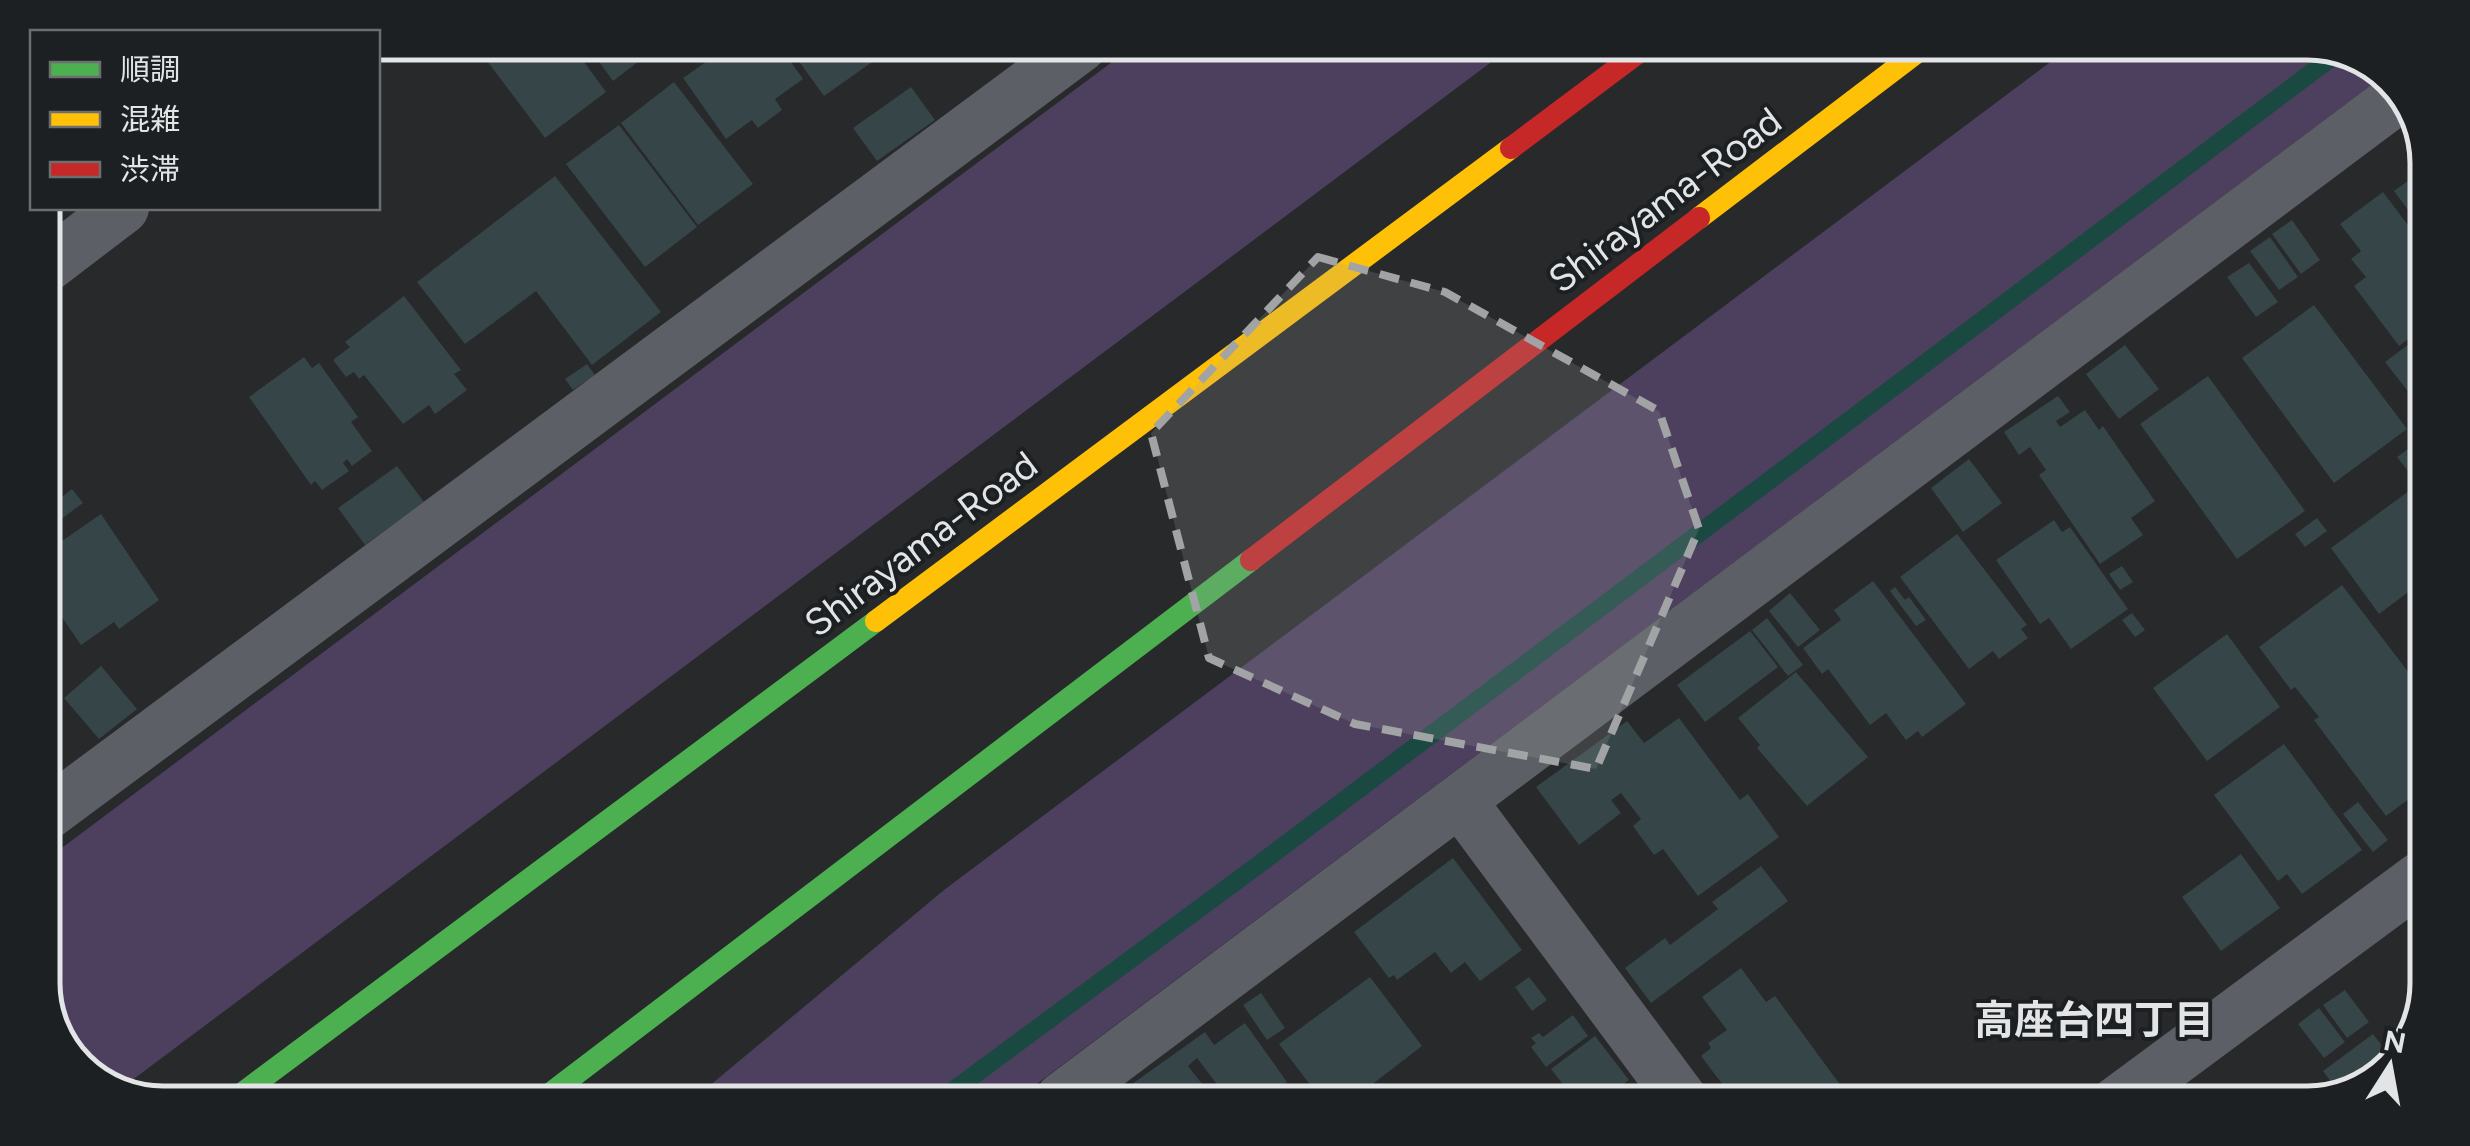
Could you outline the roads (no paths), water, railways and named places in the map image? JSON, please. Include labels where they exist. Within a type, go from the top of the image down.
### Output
[{"type":"street","points":[[60,786],[1062,60]]},
{"type":"street","name":"Shirayama-Road","points":[[252,1086],[1628,60]]},
{"type":"street","name":"Shirayama-Road","points":[[560,1086],[1907,60]]},
{"type":"street","points":[[1078,1086],[2391,103]]},
{"type":"street","points":[[60,256],[120,210]]},
{"type":"street","points":[[1461,802],[1672,1086]]},
{"type":"street","points":[[2139,1086],[2410,885]]},
{"type":"waterway","points":[[959,1086],[2326,62]]},
{"type":"district","name":"高座台四丁目","points":[[2094,1020]]}]
